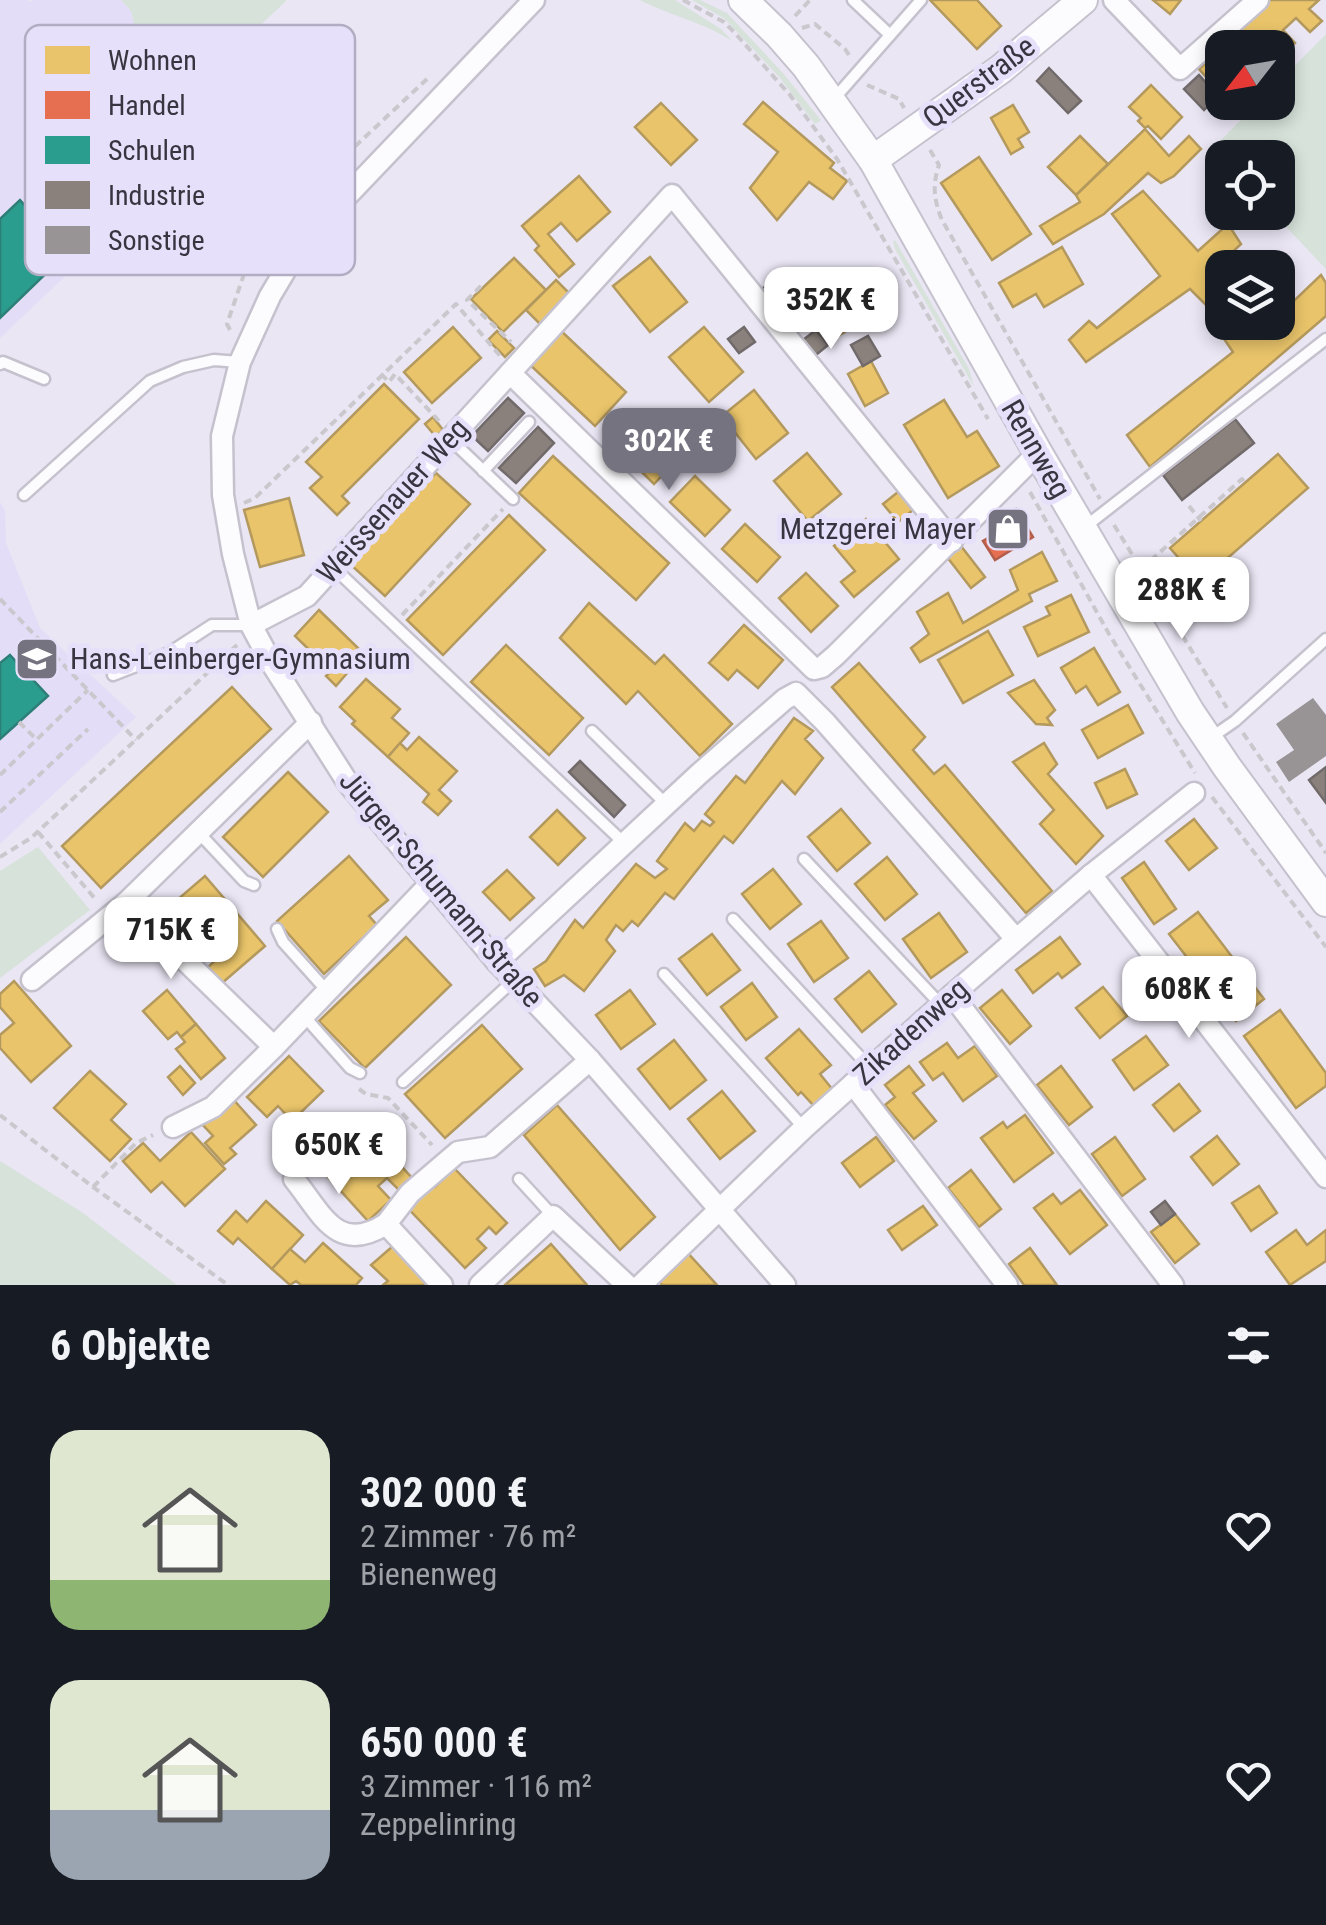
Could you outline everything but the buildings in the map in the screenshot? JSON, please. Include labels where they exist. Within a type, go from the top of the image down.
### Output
[{"type":"main road","name":"Rennweg","points":[[743,0],[832,100],[874,160],[1038,453],[1208,740],[1326,902]]},
{"type":"main road","name":"Querstraße","points":[[874,160],[1001,70],[1083,0]]},
{"type":"street","name":"Jürgen-Schumann-Straße","points":[[355,187],[534,0]]},
{"type":"street","points":[[1114,0],[1180,70],[1258,0]]},
{"type":"street","name":"Weissenauer Weg","points":[[252,625],[306,596],[672,196],[952,541]]},
{"type":"street","name":"Jürgen-Schumann-Straße","points":[[282,275],[240,362],[222,436],[223,495],[233,554],[252,625],[272,664],[348,783],[497,962],[590,1060],[785,1285]]},
{"type":"street","points":[[510,373],[814,669],[836,655],[1038,453]]},
{"type":"street","points":[[497,962],[666,804],[796,693],[1016,939]]},
{"type":"street","points":[[32,980],[118,910],[311,722]]},
{"type":"street","name":"Zikadenweg","points":[[640,1285],[804,1128],[947,1000],[1091,874],[1194,792]]},
{"type":"street","points":[[1091,874],[1326,1177]]},
{"type":"street","points":[[173,1127],[213,1107],[432,882]]},
{"type":"street","points":[[118,910],[274,1047]]},
{"type":"street","points":[[947,1000],[1173,1285]]},
{"type":"street","points":[[294,1179],[328,1222],[347,1236],[372,1233],[386,1224],[410,1192],[458,1152],[490,1147],[590,1060]]},
{"type":"street","points":[[853,1084],[1007,1285]]},
{"type":"street","points":[[480,1285],[552,1216],[628,1285]]},
{"type":"street","points":[[386,1224],[442,1285]]},
{"type":"lane","points":[[853,0],[890,35]]},
{"type":"lane","points":[[832,100],[921,0]]},
{"type":"lane","points":[[1082,529],[1325,342]]},
{"type":"lane","points":[[24,495],[150,380],[214,360],[240,362]]},
{"type":"lane","points":[[0,364],[44,379]]},
{"type":"lane","points":[[483,470],[529,422]]},
{"type":"lane","points":[[450,439],[513,499]]},
{"type":"lane","points":[[333,567],[624,843]]},
{"type":"lane","points":[[113,675],[169,653],[212,625],[252,625]]},
{"type":"lane","points":[[1208,740],[1326,638]]},
{"type":"lane","points":[[592,732],[666,804]]},
{"type":"lane","points":[[198,832],[244,880],[254,885]]},
{"type":"lane","points":[[804,858],[947,1000]]},
{"type":"lane","points":[[733,919],[871,1069]]},
{"type":"lane","points":[[277,929],[283,942],[328,992]]},
{"type":"lane","points":[[664,974],[804,1128]]},
{"type":"lane","points":[[404,1082],[513,980]]},
{"type":"lane","points":[[304,1016],[350,1068],[360,1073]]},
{"type":"lane","points":[[519,1179],[552,1216]]},
{"type":"path","points":[[778,35],[815,24],[846,49],[868,86],[899,99],[940,166],[934,200],[942,220],[1106,510],[1235,720],[1326,853]]},
{"type":"path","points":[[481,286],[467,300],[525,356]]},
{"type":"path","points":[[226,510],[254,498],[456,304],[506,363],[510,373]]},
{"type":"path","points":[[381,374],[389,382],[395,374],[434,416]]},
{"type":"path","points":[[1141,569],[1242,479],[1244,483]]},
{"type":"path","points":[[394,624],[513,499]]},
{"type":"path","points":[[1189,506],[1200,519]]},
{"type":"path","points":[[0,599],[136,740]]},
{"type":"path","points":[[0,857],[37,831],[234,650],[252,625]]},
{"type":"path","points":[[0,775],[88,690]]},
{"type":"path","points":[[19,722],[37,740]]},
{"type":"path","points":[[0,812],[88,729]]},
{"type":"path","points":[[37,831],[118,910]]},
{"type":"path","points":[[357,1088],[388,1098],[447,1161]]},
{"type":"path","points":[[0,1115],[228,1285]]},
{"type":"path","points":[[94,1187],[136,1143]]},
{"type":"shaded area","points":[[0,0],[121,0],[131,11],[134,25],[25,25],[25,275],[66,275],[0,338]]},
{"type":"shaded area","points":[[121,0],[287,0],[261,25],[134,25],[131,11]]},
{"type":"shaded area","points":[[640,0],[675,0],[721,29],[732,41],[710,29]]},
{"type":"shaded area","points":[[692,0],[727,13],[821,120],[815,124],[780,78],[725,19]]},
{"type":"shaded area","points":[[1326,34],[1326,269],[1289,230],[1295,230],[1295,140],[1221,140],[1241,120],[1295,120],[1295,66]]},
{"type":"shaded area","points":[[895,240],[969,369],[974,387],[895,249]]},
{"type":"shaded area","name":"Hans-Leinberger-Gymnasium","points":[[0,502],[5,511],[6,543],[40,628],[136,717],[0,844]]},
{"type":"shaded area","points":[[38,847],[90,910],[0,978],[0,871]]},
{"type":"shaded area","points":[[0,1161],[83,1213],[177,1285],[0,1285]]},
{"type":"place","name":"Metzgerei Mayer","points":[[1008,529]]},
{"type":"place","name":"Hans-Leinberger-Gymnasium","points":[[37,659]]}]
